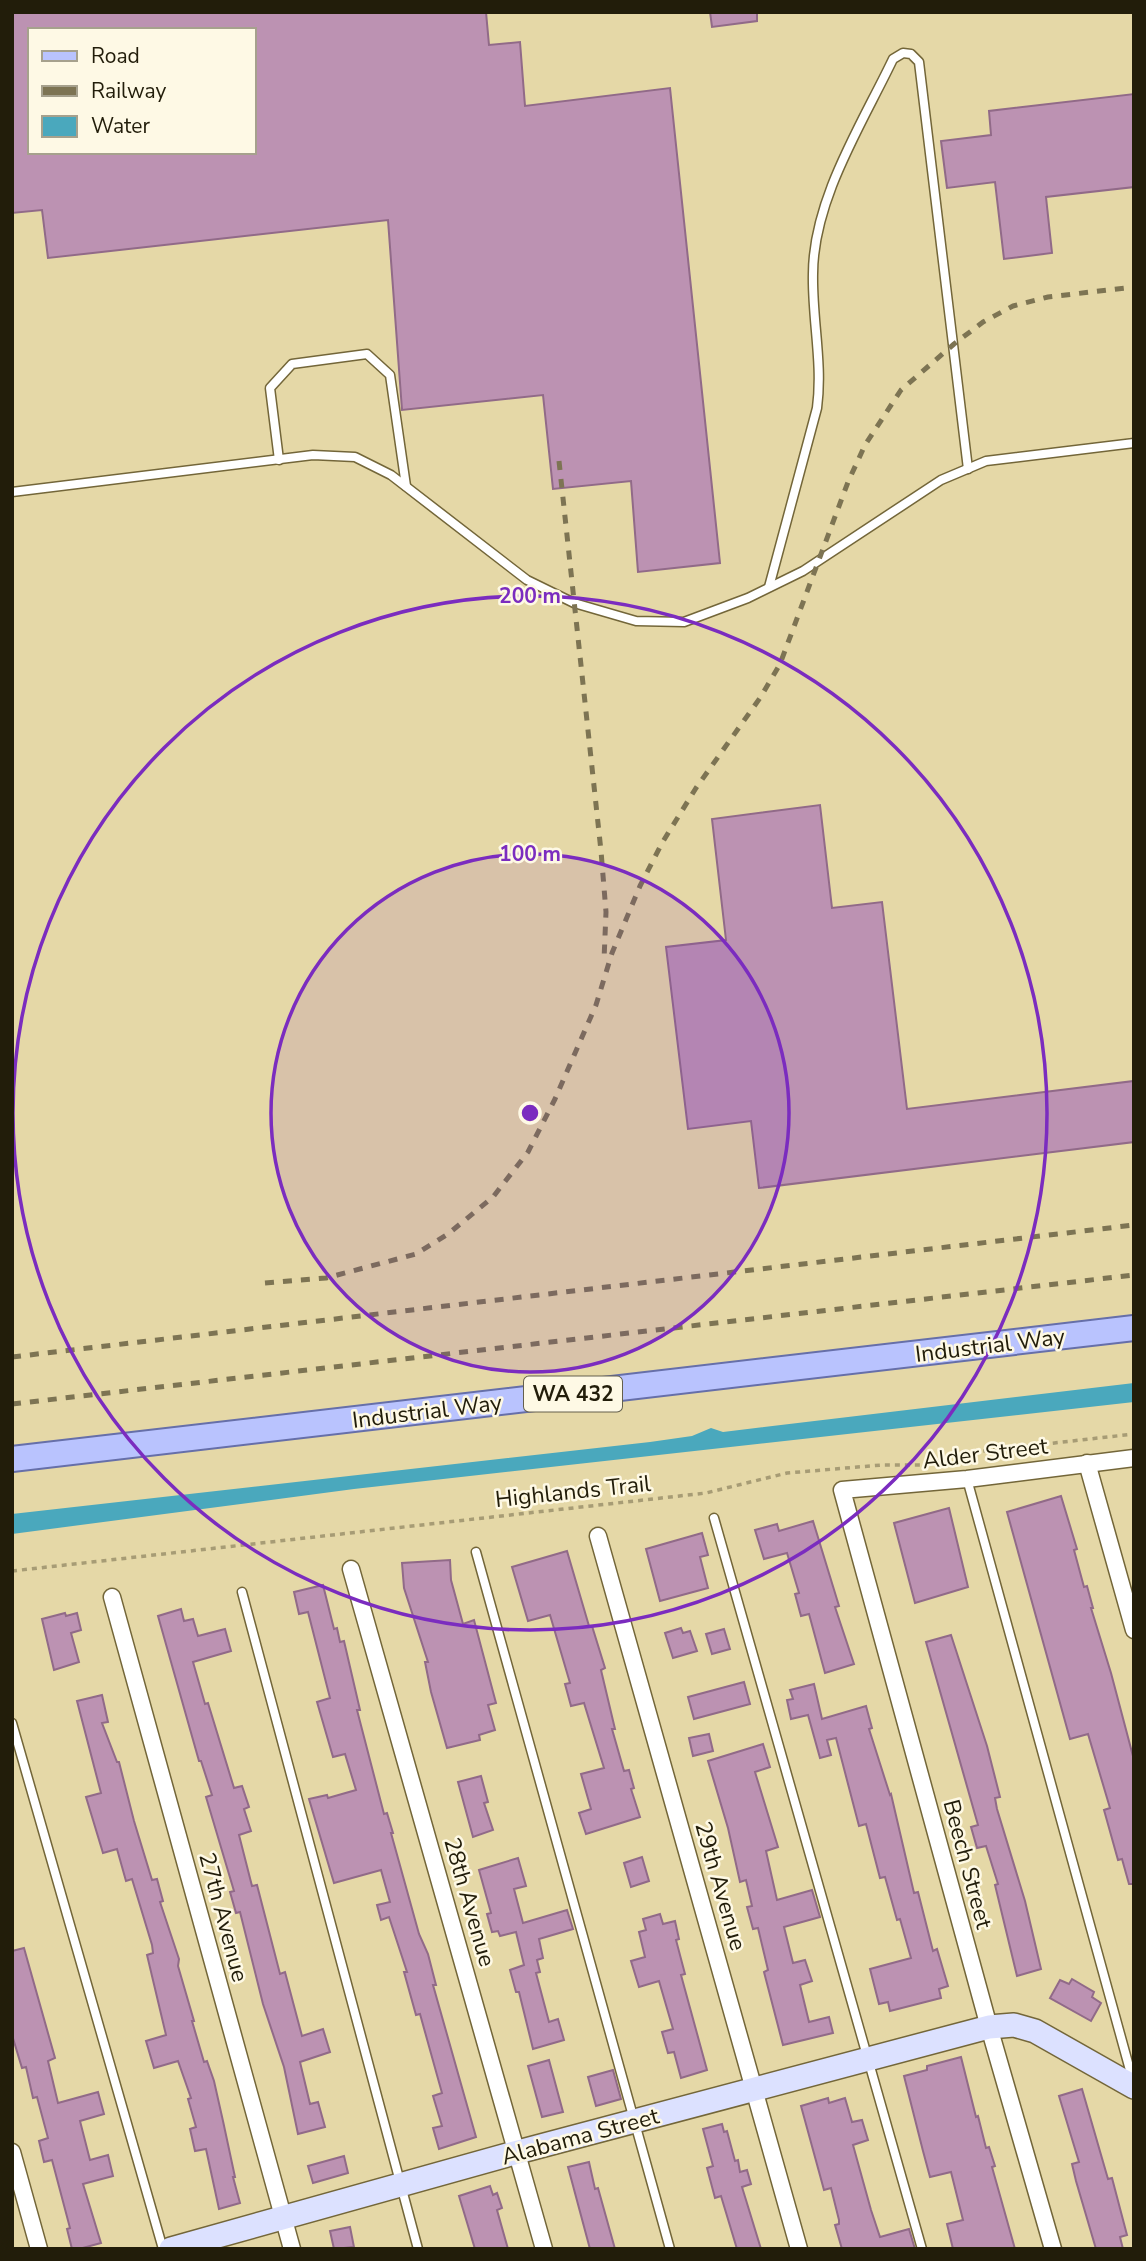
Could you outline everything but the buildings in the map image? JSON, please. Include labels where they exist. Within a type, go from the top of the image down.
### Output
[{"type":"main road","name":"Industrial Way","points":[[12,1459],[1134,1328]]},
{"type":"street","name":"Alder Street","points":[[842,1490],[967,1479],[1134,1458]]},
{"type":"street","points":[[1087,1463],[1134,1630]]},
{"type":"street","name":"Beech Street","points":[[842,1490],[989,2028],[1053,2249]]},
{"type":"street","name":"29th Avenue","points":[[598,1536],[799,2249]]},
{"type":"street","name":"28th Avenue","points":[[351,1569],[544,2249]]},
{"type":"street","name":"27th Avenue","points":[[113,1597],[292,2249]]},
{"type":"street","name":"Alabama Street","points":[[171,2249],[518,2152],[989,2028],[1014,2025],[1035,2031],[1134,2085]]},
{"type":"street","points":[[12,2152],[38,2249]]},
{"type":"lane","points":[[769,587],[817,408],[820,387],[812,272],[821,214],[893,59],[903,53],[911,54],[919,62],[968,469]]},
{"type":"lane","points":[[279,460],[270,388],[292,364],[367,354],[390,375],[406,486]]},
{"type":"lane","points":[[12,492],[313,455],[355,457],[391,475],[527,580],[574,603],[636,621],[684,622],[803,571],[941,480],[986,461],[1134,443]]},
{"type":"lane","points":[[967,1479],[1134,2085]]},
{"type":"lane","points":[[714,1518],[922,2249]]},
{"type":"lane","points":[[476,1552],[670,2249]]},
{"type":"lane","points":[[242,1592],[418,2249]]},
{"type":"lane","points":[[12,1723],[163,2249]]},
{"type":"path","name":"Highlands Trail","points":[[12,1572],[706,1493],[787,1473],[882,1465],[922,1465],[974,1452],[1134,1434]]},
{"type":"water","points":[[1134,1383],[1134,1402],[354,1489],[12,1534],[12,1514],[650,1442],[692,1436],[711,1428],[723,1432]]},
{"type":"railway","points":[[265,1283],[326,1278],[416,1254],[448,1234],[493,1197],[528,1152],[555,1099],[596,1005],[612,953],[640,886],[662,843],[780,664],[848,482],[865,445],[901,390],[983,322],[1013,306],[1048,297],[1134,287]]},
{"type":"railway","points":[[559,461],[601,851],[606,912],[604,960]]},
{"type":"railway","points":[[12,1357],[1134,1225]]},
{"type":"railway","points":[[12,1404],[1134,1275]]}]
